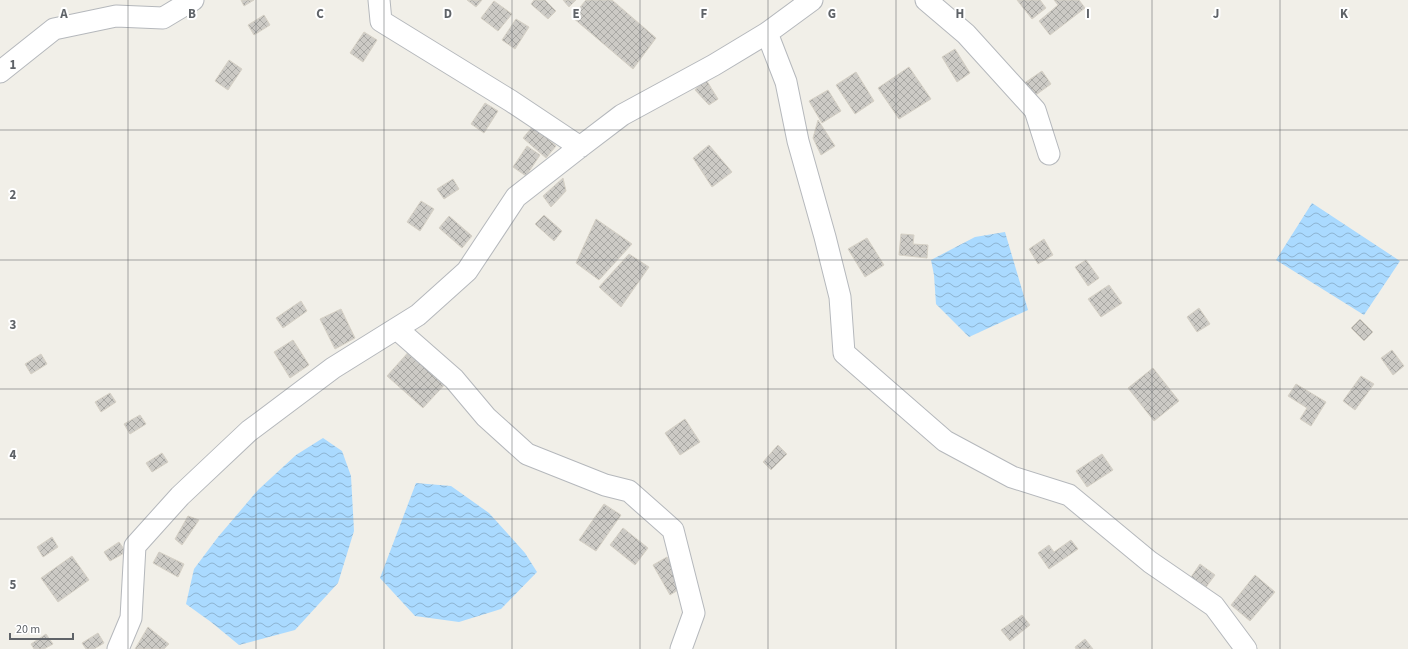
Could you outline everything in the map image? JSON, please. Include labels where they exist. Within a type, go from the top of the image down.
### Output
[{"type":"street","points":[[0,72],[54,28],[116,16],[162,18],[193,0]]},
{"type":"street","points":[[379,0],[381,20],[580,146]]},
{"type":"street","points":[[118,649],[131,618],[135,546],[180,496],[249,431],[334,368],[418,315],[467,270],[516,197],[580,146],[622,115],[714,65],[767,33],[812,0]]},
{"type":"street","points":[[926,0],[966,34],[1035,110],[1049,154]]},
{"type":"street","points":[[767,33],[786,82],[798,141],[840,297],[844,353],[945,441],[1012,477],[1069,494],[1150,562],[1214,606],[1246,649]]},
{"type":"street","points":[[397,328],[454,379],[486,417],[527,454],[605,485],[629,491],[673,530],[694,614],[681,649]]},
{"type":"water","points":[[1312,203],[1400,261],[1364,315],[1276,260]]},
{"type":"water","points":[[1005,232],[1028,310],[969,337],[936,304],[934,275],[931,260],[975,237]]},
{"type":"water","points":[[323,438],[342,451],[351,476],[354,531],[338,583],[295,630],[239,645],[186,604],[194,569],[218,537],[258,490],[296,455]]},
{"type":"water","points":[[416,483],[451,486],[489,513],[525,553],[537,572],[501,609],[459,622],[415,616],[380,578]]},
{"type":"building","points":[[241,0],[254,0],[244,6]]},
{"type":"building","points":[[467,0],[482,0],[476,7]]},
{"type":"building","points":[[534,0],[545,0],[556,11],[548,19],[531,4]]},
{"type":"building","points":[[563,0],[576,0],[569,7]]},
{"type":"building","points":[[586,0],[612,0],[656,38],[633,69],[572,17]]},
{"type":"building","points":[[1017,0],[1040,0],[1046,8],[1032,19]]},
{"type":"building","points":[[1054,0],[1079,0],[1085,8],[1050,35],[1039,21],[1058,5]]},
{"type":"building","points":[[494,1],[512,14],[498,31],[481,18]]},
{"type":"building","points":[[264,15],[270,25],[254,35],[248,25]]},
{"type":"building","points":[[516,19],[529,27],[515,49],[502,40]]},
{"type":"building","points":[[364,32],[377,40],[363,62],[350,53]]},
{"type":"building","points":[[955,49],[970,73],[957,82],[942,57]]},
{"type":"building","points":[[229,60],[242,69],[228,90],[215,81]]},
{"type":"building","points":[[909,67],[931,99],[899,119],[878,88]]},
{"type":"building","points":[[1042,71],[1051,84],[1033,97],[1023,84]]},
{"type":"building","points":[[856,72],[874,101],[855,114],[836,85]]},
{"type":"building","points":[[705,78],[718,99],[709,105],[695,90]]},
{"type":"building","points":[[828,90],[841,111],[822,123],[809,101]]},
{"type":"building","points":[[485,103],[498,111],[484,133],[471,124]]},
{"type":"building","points":[[818,120],[835,146],[821,155],[813,138]]},
{"type":"building","points":[[533,126],[556,146],[546,158],[523,138]]},
{"type":"building","points":[[709,145],[732,172],[712,187],[693,158]]},
{"type":"building","points":[[527,146],[540,155],[526,176],[513,167]]},
{"type":"building","points":[[563,178],[566,191],[551,207],[543,196]]},
{"type":"building","points":[[453,179],[459,189],[444,199],[437,189]]},
{"type":"building","points":[[421,201],[434,209],[420,231],[407,222]]},
{"type":"building","points":[[544,215],[562,231],[554,241],[535,224]]},
{"type":"building","points":[[449,216],[472,236],[462,248],[439,228]]},
{"type":"building","points":[[596,219],[632,244],[599,280],[576,263]]},
{"type":"building","points":[[901,234],[914,235],[913,244],[928,245],[927,258],[899,255]]},
{"type":"building","points":[[867,238],[884,265],[865,277],[848,249]]},
{"type":"building","points":[[1044,239],[1053,255],[1038,264],[1029,249]]},
{"type":"building","points":[[629,254],[649,267],[621,307],[599,287]]},
{"type":"building","points":[[1086,260],[1099,278],[1088,286],[1075,267]]},
{"type":"building","points":[[1109,285],[1122,303],[1101,317],[1088,299]]},
{"type":"building","points":[[301,301],[307,311],[283,328],[276,318]]},
{"type":"building","points":[[1199,308],[1210,324],[1197,332],[1187,317]]},
{"type":"building","points":[[341,309],[355,338],[335,349],[320,319]]},
{"type":"building","points":[[1360,319],[1373,332],[1364,341],[1351,328]]},
{"type":"building","points":[[293,340],[309,365],[290,378],[274,352]]},
{"type":"building","points":[[412,348],[448,381],[423,408],[387,376]]},
{"type":"building","points":[[1392,350],[1404,366],[1393,375],[1381,358]]},
{"type":"building","points":[[41,354],[47,364],[31,374],[25,364]]},
{"type":"building","points":[[1153,368],[1179,401],[1154,421],[1128,388]]},
{"type":"building","points":[[1361,376],[1374,384],[1355,410],[1343,401]]},
{"type":"building","points":[[1296,384],[1326,402],[1311,426],[1300,419],[1307,408],[1288,396]]},
{"type":"building","points":[[110,393],[116,402],[101,412],[95,402]]},
{"type":"building","points":[[140,415],[146,424],[130,434],[124,424]]},
{"type":"building","points":[[685,419],[700,442],[680,455],[665,433]]},
{"type":"building","points":[[778,445],[787,454],[771,470],[763,462]]},
{"type":"building","points":[[162,453],[168,462],[152,472],[146,463]]},
{"type":"building","points":[[1102,454],[1113,470],[1087,487],[1076,471]]},
{"type":"building","points":[[604,504],[621,515],[596,551],[579,540]]},
{"type":"building","points":[[188,516],[199,520],[182,545],[175,539]]},
{"type":"building","points":[[623,528],[648,548],[635,565],[610,545]]},
{"type":"building","points":[[52,537],[58,547],[43,557],[37,547]]},
{"type":"building","points":[[1071,540],[1078,549],[1049,569],[1038,553],[1049,545],[1054,552]]},
{"type":"building","points":[[119,542],[126,552],[110,561],[104,552]]},
{"type":"building","points":[[159,552],[184,564],[178,577],[153,563]]},
{"type":"building","points":[[72,556],[89,580],[58,602],[41,578]]},
{"type":"building","points":[[667,557],[683,587],[670,595],[653,565]]},
{"type":"building","points":[[1200,564],[1215,575],[1206,587],[1191,577]]},
{"type":"building","points":[[1255,575],[1275,592],[1250,621],[1231,605]]},
{"type":"building","points":[[1022,615],[1030,625],[1010,641],[1001,630]]},
{"type":"building","points":[[148,627],[169,644],[164,649],[135,649]]},
{"type":"building","points":[[98,633],[104,643],[94,649],[86,649],[82,643]]},
{"type":"building","points":[[46,634],[53,644],[44,649],[34,649],[31,644]]},
{"type":"building","points":[[1085,639],[1093,649],[1076,649],[1075,647]]}]
